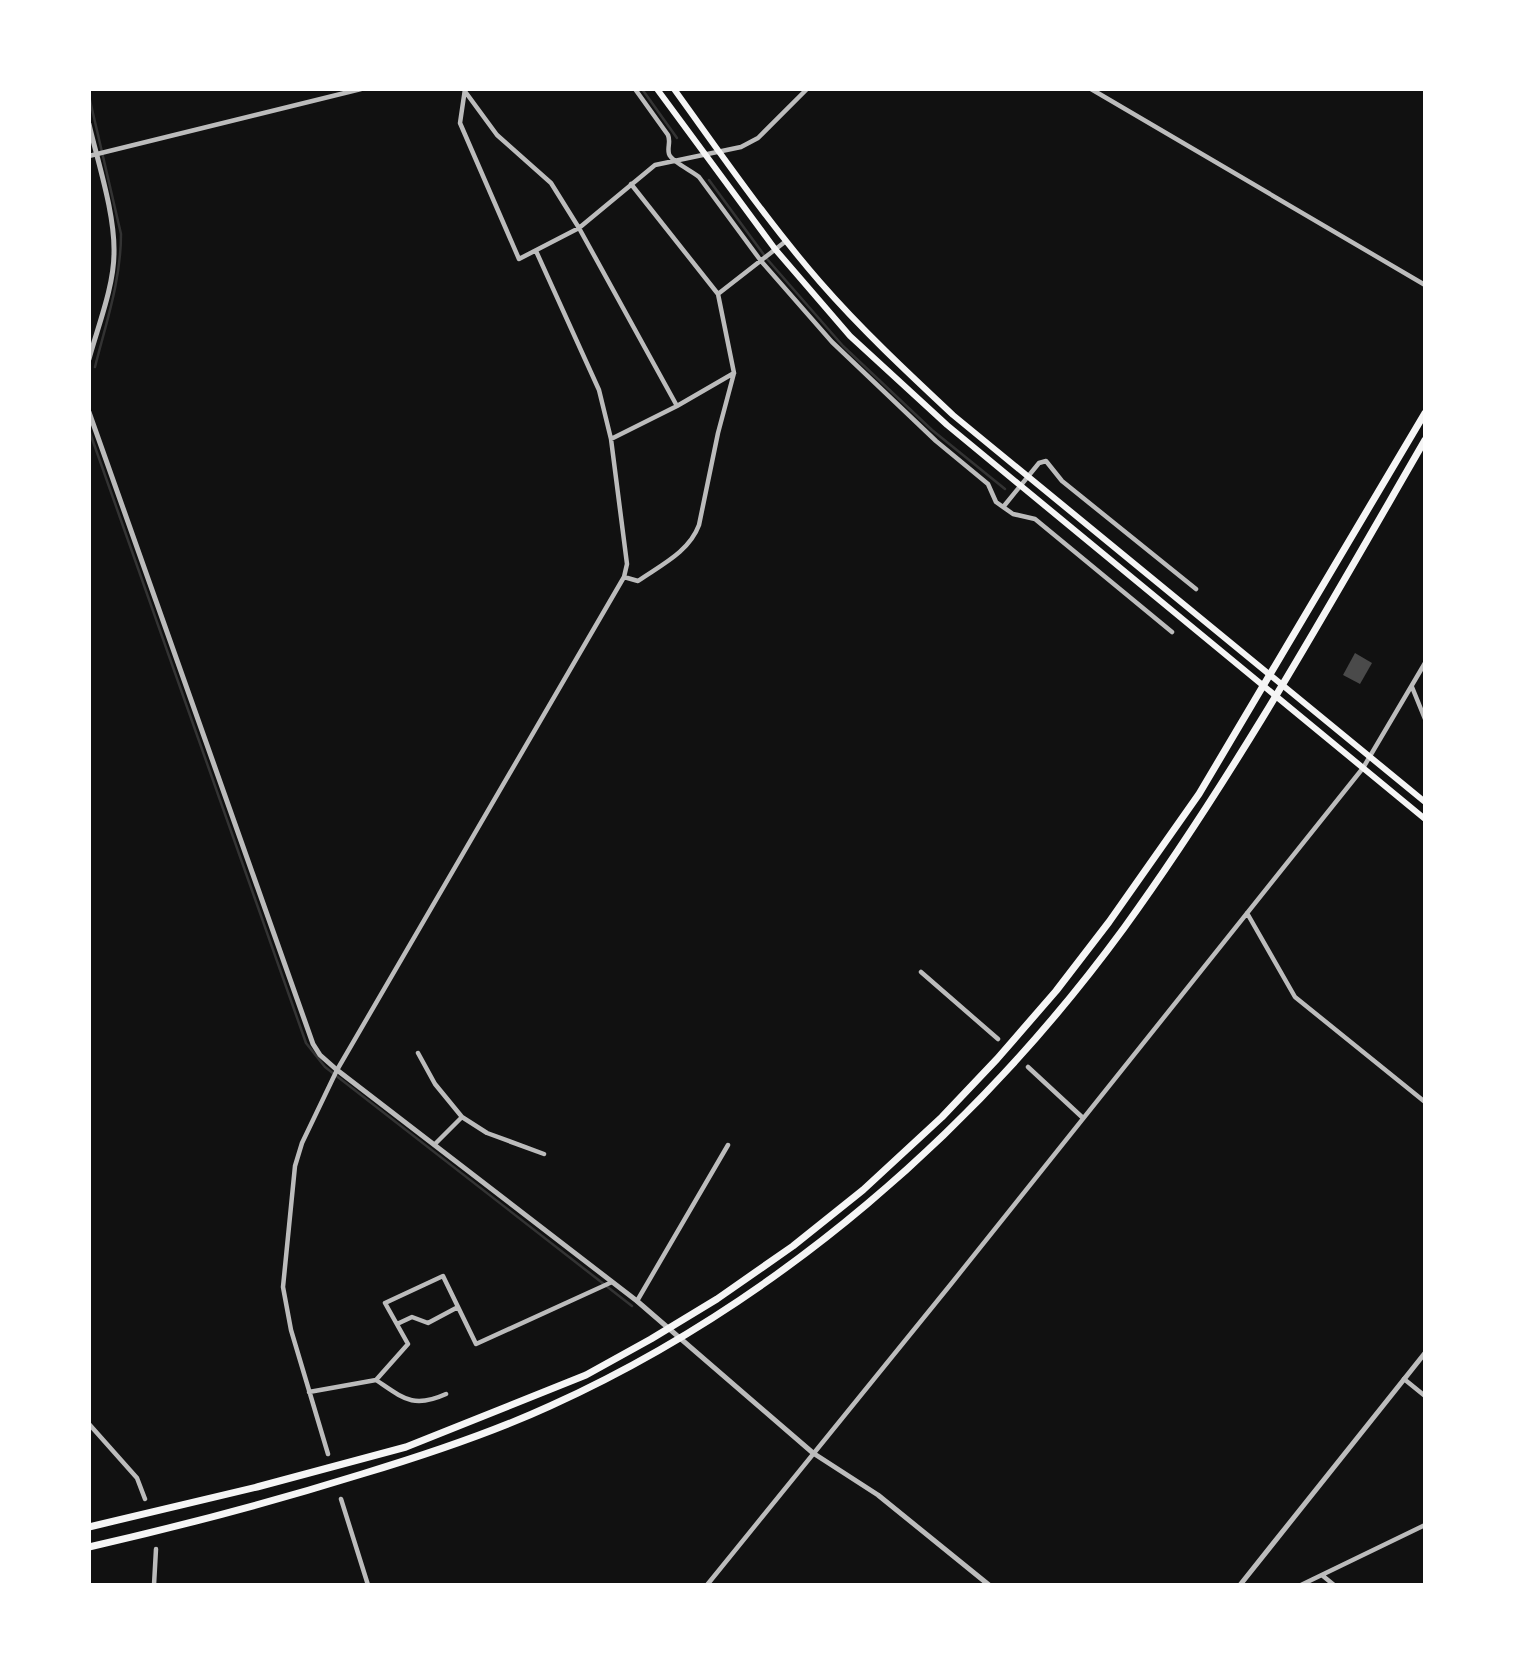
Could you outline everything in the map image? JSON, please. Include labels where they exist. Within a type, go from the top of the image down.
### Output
[{"type":"highway","points":[[89,1527],[257,1487],[405,1447],[586,1375],[717,1299],[793,1246],[863,1190],[942,1117],[997,1059],[1056,991],[1117,911],[1199,794],[1425,413]]},
{"type":"highway","points":[[89,1547],[261,1505],[411,1459],[547,1408],[679,1337],[802,1258],[867,1204],[954,1125],[1008,1068],[1121,931],[1187,838],[1276,697],[1425,440]]},
{"type":"main road","points":[[657,89],[775,249],[850,336],[947,425],[1425,819]]},
{"type":"main road","points":[[674,89],[819,281],[910,375],[953,415],[1425,802]]},
{"type":"street","points":[[89,156],[361,89]]},
{"type":"street","points":[[635,89],[671,140],[669,154],[673,161],[699,177],[761,261],[832,342],[936,441],[988,484],[996,502],[1013,514],[1035,519],[1172,632]]},
{"type":"street","points":[[465,90],[460,123],[519,260],[579,228],[655,165],[719,152],[758,138],[807,89]]},
{"type":"street","points":[[1091,89],[1425,285]]},
{"type":"street","points":[[465,90],[497,135],[551,183],[579,228],[677,406]]},
{"type":"street","points":[[89,124],[114,235],[112,274],[89,359]]},
{"type":"street","points":[[624,577],[638,582],[679,554],[694,538],[734,373],[718,294],[631,184]]},
{"type":"street","points":[[718,294],[787,240]]},
{"type":"street","points":[[328,1454],[291,1331],[283,1287],[289,1208],[295,1166],[302,1143],[337,1070],[624,577],[627,564],[611,439],[599,390],[536,251]]},
{"type":"street","points":[[611,439],[677,406],[734,373]]},
{"type":"street","points":[[89,412],[313,1044],[320,1055],[637,1301],[813,1453],[878,1495],[989,1585]]},
{"type":"street","points":[[1004,506],[1040,463],[1046,461],[1062,481],[1196,589]]},
{"type":"street","points":[[707,1585],[1363,768],[1425,663]]},
{"type":"street","points":[[1412,686],[1425,719]]},
{"type":"street","points":[[1247,913],[1295,998],[1425,1102]]},
{"type":"street","points":[[921,972],[998,1039]]},
{"type":"street","points":[[418,1053],[435,1084],[462,1117],[487,1133],[544,1154]]},
{"type":"street","points":[[1028,1067],[1083,1118]]},
{"type":"street","points":[[435,1144],[462,1117]]},
{"type":"street","points":[[637,1301],[728,1145]]},
{"type":"street","points":[[309,1392],[376,1380],[408,1344],[385,1303],[443,1276],[476,1344],[612,1282]]},
{"type":"street","points":[[397,1324],[412,1317],[428,1322],[458,1307]]},
{"type":"street","points":[[1240,1585],[1425,1353]]},
{"type":"street","points":[[1404,1379],[1425,1396]]},
{"type":"street","points":[[376,1380],[406,1400],[419,1402],[446,1394]]},
{"type":"street","points":[[89,1424],[137,1478],[145,1499]]},
{"type":"street","points":[[341,1499],[368,1585]]},
{"type":"street","points":[[1301,1585],[1425,1525]]},
{"type":"street","points":[[154,1585],[156,1549]]},
{"type":"street","points":[[1323,1576],[1334,1585]]},
{"type":"building","points":[[1355,653],[1372,663],[1360,684],[1343,675]]},
{"type":"waterway","points":[[642,89],[677,138]]},
{"type":"waterway","points":[[89,96],[121,234],[116,285],[95,367]]},
{"type":"waterway","points":[[709,180],[767,259],[843,346],[932,430],[1005,489]]},
{"type":"waterway","points":[[89,430],[306,1043],[325,1067],[632,1306]]}]
